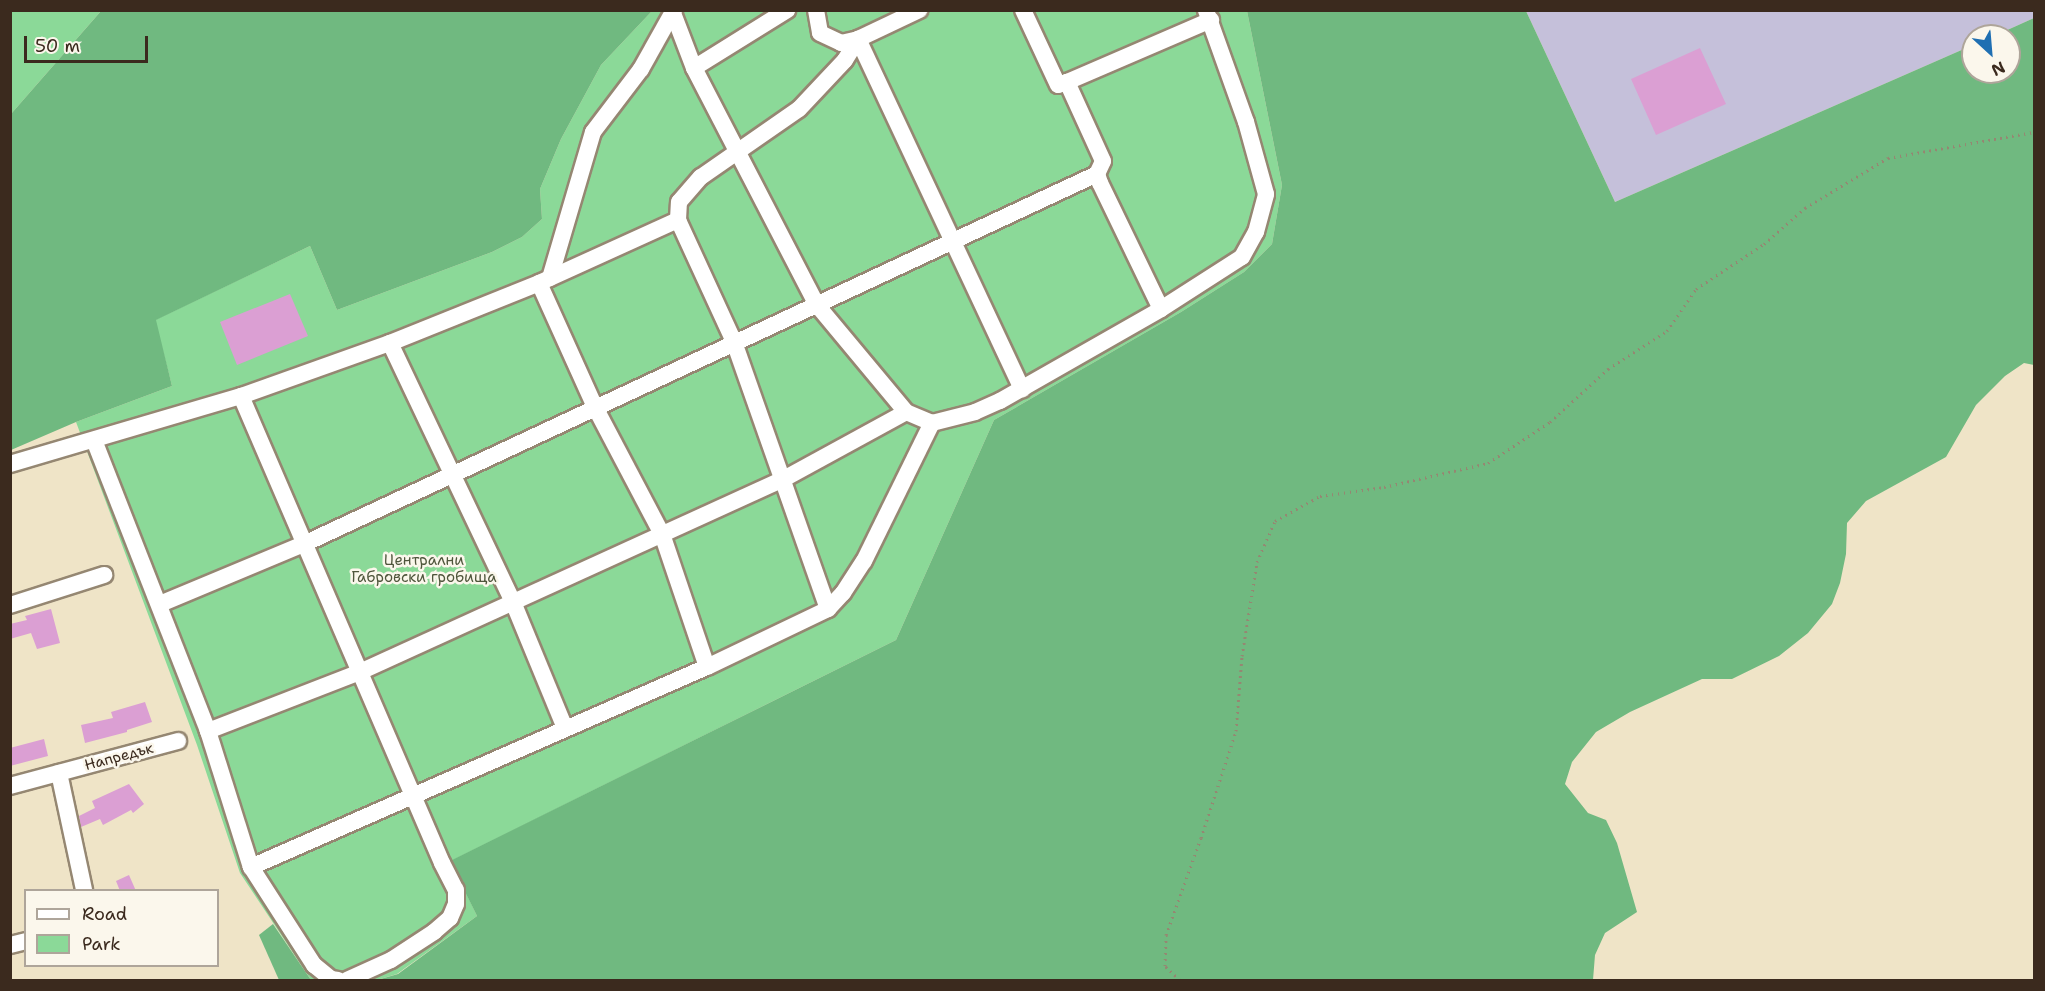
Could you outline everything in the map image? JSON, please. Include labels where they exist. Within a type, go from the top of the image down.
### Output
[{"type":"lane","points":[[694,68],[787,10]]},
{"type":"lane","points":[[816,10],[820,33],[841,43],[858,39],[919,10]]},
{"type":"lane","points":[[673,12],[694,68],[818,305],[906,412],[932,423],[975,412],[1022,389],[1161,309],[1242,256],[1256,232],[1266,194],[1246,122],[1208,15],[1058,86],[1023,10]]},
{"type":"lane","points":[[673,12],[641,69],[594,132],[544,281],[595,407],[662,534],[707,667]]},
{"type":"lane","points":[[828,609],[734,342],[678,220],[679,202],[701,177],[738,154],[799,109],[845,60],[858,39]]},
{"type":"lane","points":[[858,39],[1022,389]]},
{"type":"lane","points":[[160,604],[306,543],[734,342],[955,243],[1097,174],[1104,161],[1067,82]]},
{"type":"lane","points":[[1097,174],[1161,309]]},
{"type":"lane","points":[[10,464],[241,396],[390,343],[544,281],[678,220]]},
{"type":"lane","points":[[390,343],[513,602],[565,728]]},
{"type":"lane","points":[[241,396],[415,795],[442,863],[456,890],[456,904],[450,918],[434,932],[392,960],[347,981]]},
{"type":"lane","points":[[208,731],[360,672],[782,480],[906,412]]},
{"type":"lane","points":[[251,867],[707,667],[828,609],[843,593],[864,561],[932,423]]},
{"type":"lane","points":[[94,440],[208,731],[251,867],[314,965],[331,979],[338,981]]},
{"type":"lane","points":[[10,605],[104,575]]},
{"type":"lane","name":"Напредък","points":[[10,786],[178,741]]},
{"type":"lane","points":[[59,773],[84,889]]},
{"type":"path","points":[[1180,981],[1165,966],[1166,935],[1202,838],[1236,731],[1242,656],[1257,562],[1275,521],[1320,496],[1384,487],[1488,464],[1550,422],[1608,369],[1667,332],[1696,289],[1764,244],[1805,208],[1888,158],[2034,132]]},
{"type":"shaded area","points":[[2034,10],[2034,18],[2021,24],[1961,24],[1961,50],[1615,202],[1526,11]]},
{"type":"green space","points":[[11,11],[101,11],[11,114]]},
{"type":"green space","points":[[101,11],[652,11],[601,65],[561,139],[540,189],[542,219],[522,237],[492,252],[337,310],[310,246],[156,320],[172,386],[76,422],[11,450],[11,114]]},
{"type":"green space","name":"Централни Габровски гробища","points":[[652,11],[1247,11],[1282,185],[1272,244],[1244,272],[1181,312],[994,420],[896,640],[451,861],[477,916],[397,974],[377,980],[311,980],[240,873],[197,745],[76,422],[172,386],[155,320],[310,246],[337,310],[492,252],[522,237],[542,219],[540,189],[561,139],[601,65]]},
{"type":"green space","points":[[1247,11],[1526,11],[1615,202],[1961,50],[1961,84],[2021,84],[2021,24],[2034,18],[2034,365],[2024,363],[2005,376],[1976,405],[1946,457],[1866,501],[1847,523],[1846,554],[1840,583],[1832,604],[1808,633],[1779,656],[1732,679],[1702,679],[1630,712],[1596,732],[1572,762],[1565,784],[1588,813],[1606,820],[1617,843],[1637,912],[1605,933],[1595,955],[1593,980],[377,980],[398,974],[477,916],[450,861],[896,640],[994,420],[1181,312],[1244,272],[1272,244],[1282,185]]},
{"type":"green space","points":[[273,924],[311,980],[279,980],[259,935]]},
{"type":"building","points":[[1700,48],[1726,104],[1656,135],[1631,79]]},
{"type":"building","points":[[290,294],[308,336],[237,365],[220,322]]},
{"type":"building","points":[[51,609],[60,643],[37,649],[31,633],[10,639],[10,624],[27,620],[25,616]]},
{"type":"building","points":[[145,702],[152,722],[127,730],[127,732],[85,743],[81,725],[113,718],[111,712]]},
{"type":"building","points":[[44,739],[48,756],[10,766],[10,748]]},
{"type":"building","points":[[129,784],[144,804],[133,813],[131,810],[103,825],[100,819],[81,827],[79,816],[95,808],[92,801]]},
{"type":"building","points":[[129,875],[135,889],[119,889],[116,881]]}]
